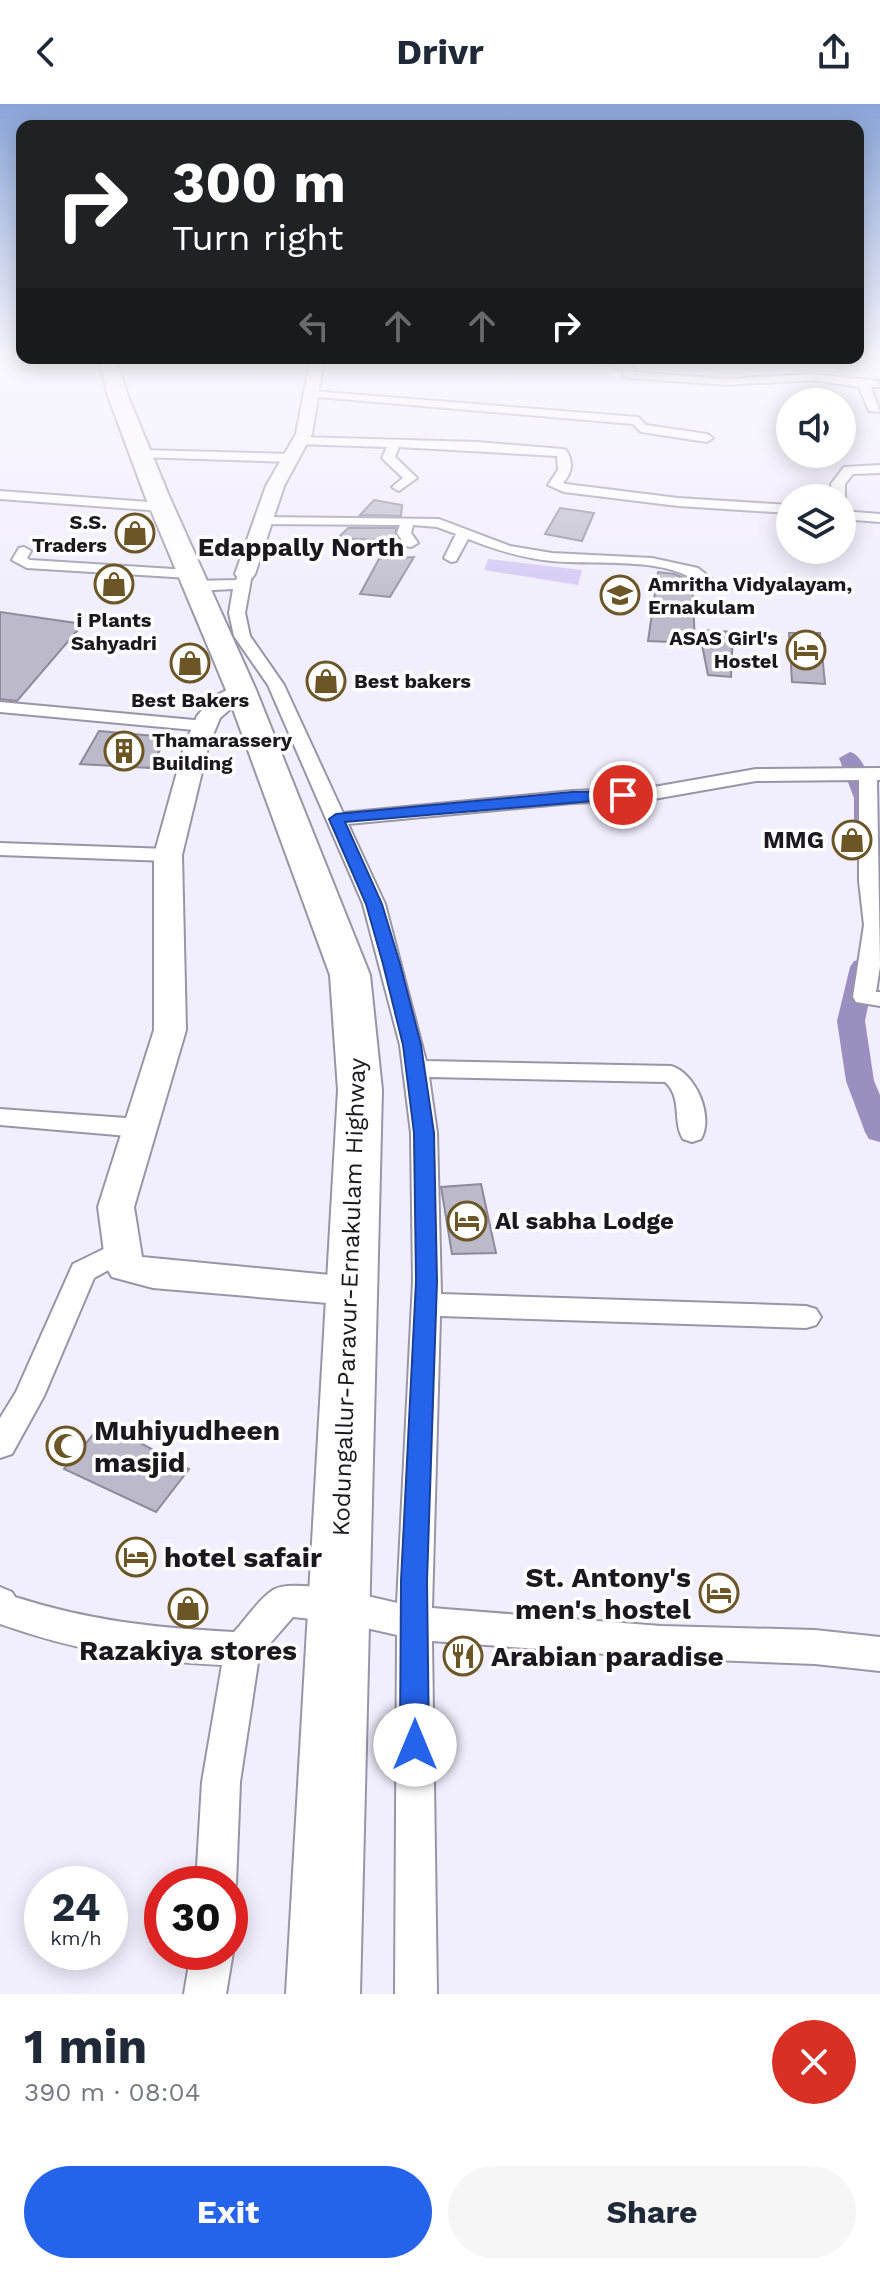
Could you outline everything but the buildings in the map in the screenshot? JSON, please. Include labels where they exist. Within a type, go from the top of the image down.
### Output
[{"type":"highway","name":"Kodungallur-Paravur-Ernakulam Highway","points":[[137,443],[192,580],[230,636],[241,690],[350,975],[360,1090],[323,1994]]},
{"type":"street","points":[[299,443],[275,486],[244,579],[230,636],[276,685],[374,904],[415,1069],[424,1133],[426,1305],[414,1623],[416,1994]]},
{"type":"street","points":[[370,443],[477,446],[562,453],[567,465],[564,475],[555,485],[564,488],[678,502],[776,508]]},
{"type":"street","points":[[395,444],[388,458],[411,478],[399,487]]},
{"type":"street","points":[[141,454],[291,458]]},
{"type":"street","points":[[838,484],[849,470],[880,469]]},
{"type":"street","points":[[0,495],[162,507]]},
{"type":"street","points":[[856,516],[880,518]]},
{"type":"street","points":[[263,521],[439,523],[507,550],[552,557],[652,562],[698,572],[714,587]]},
{"type":"street","points":[[408,521],[404,533],[411,543]]},
{"type":"street","points":[[451,558],[464,532]]},
{"type":"street","points":[[24,551],[19,560],[27,564],[192,580],[244,579]]},
{"type":"street","points":[[241,690],[221,702],[205,726],[196,747],[168,855],[170,1030],[116,1207],[125,1267],[153,1274],[351,1291]]},
{"type":"street","points":[[0,707],[205,726]]},
{"type":"street","points":[[336,819],[572,797],[648,794],[756,775],[864,775],[869,881],[875,925],[864,997],[880,999]]},
{"type":"street","points":[[0,849],[168,855]]},
{"type":"street","points":[[415,1069],[671,1074],[679,1079],[687,1093],[692,1133]]},
{"type":"street","points":[[0,1117],[140,1128]]},
{"type":"street","points":[[1,1445],[29,1396],[83,1271],[122,1250]]},
{"type":"street","points":[[426,1305],[806,1317]]},
{"type":"street","points":[[217,1866],[221,1782],[242,1649],[285,1601],[340,1606],[414,1623],[661,1642],[815,1647],[880,1654]]},
{"type":"street","points":[[0,1603],[3,1609],[70,1631],[158,1645],[242,1649]]},
{"type":"street","points":[[205,1994],[209,1970]]},
{"type":"shaded area","points":[[488,559],[582,570],[578,585],[484,570]]},
{"type":"waterway","points":[[850,758],[865,798],[865,823]]},
{"type":"waterway","points":[[863,967],[851,1021],[860,1081],[880,1132]]},
{"type":"place","name":"S.S. Traders","points":[[135,533]]},
{"type":"place","name":"i Plants Sahyadri","points":[[114,584]]},
{"type":"place","name":"Amritha Vidyalayam, Ernakulam","points":[[620,595]]},
{"type":"place","name":"ASAS Girl's Hostel","points":[[806,650]]},
{"type":"place","name":"Best Bakers","points":[[190,663]]},
{"type":"place","name":"Best bakers","points":[[326,681]]},
{"type":"place","name":"Thamarassery Building","points":[[124,751]]},
{"type":"place","name":"MMG","points":[[852,840]]},
{"type":"place","name":"Al sabha Lodge","points":[[467,1221]]},
{"type":"place","name":"Muhiyudheen masjid","points":[[66,1446]]},
{"type":"place","name":"hotel safair","points":[[136,1557]]},
{"type":"place","name":"St. Antony's men's hostel","points":[[719,1593]]},
{"type":"place","name":"Razakiya stores","points":[[188,1608]]},
{"type":"place","name":"Arabian paradise","points":[[463,1656]]},
{"type":"district","name":"Edappally North","points":[[301,547]]},
{"type":"route","points":[[415,1745],[414,1581],[427,1281],[424,1133],[412,1045],[391,964],[374,904],[336,819],[623,795]]}]
